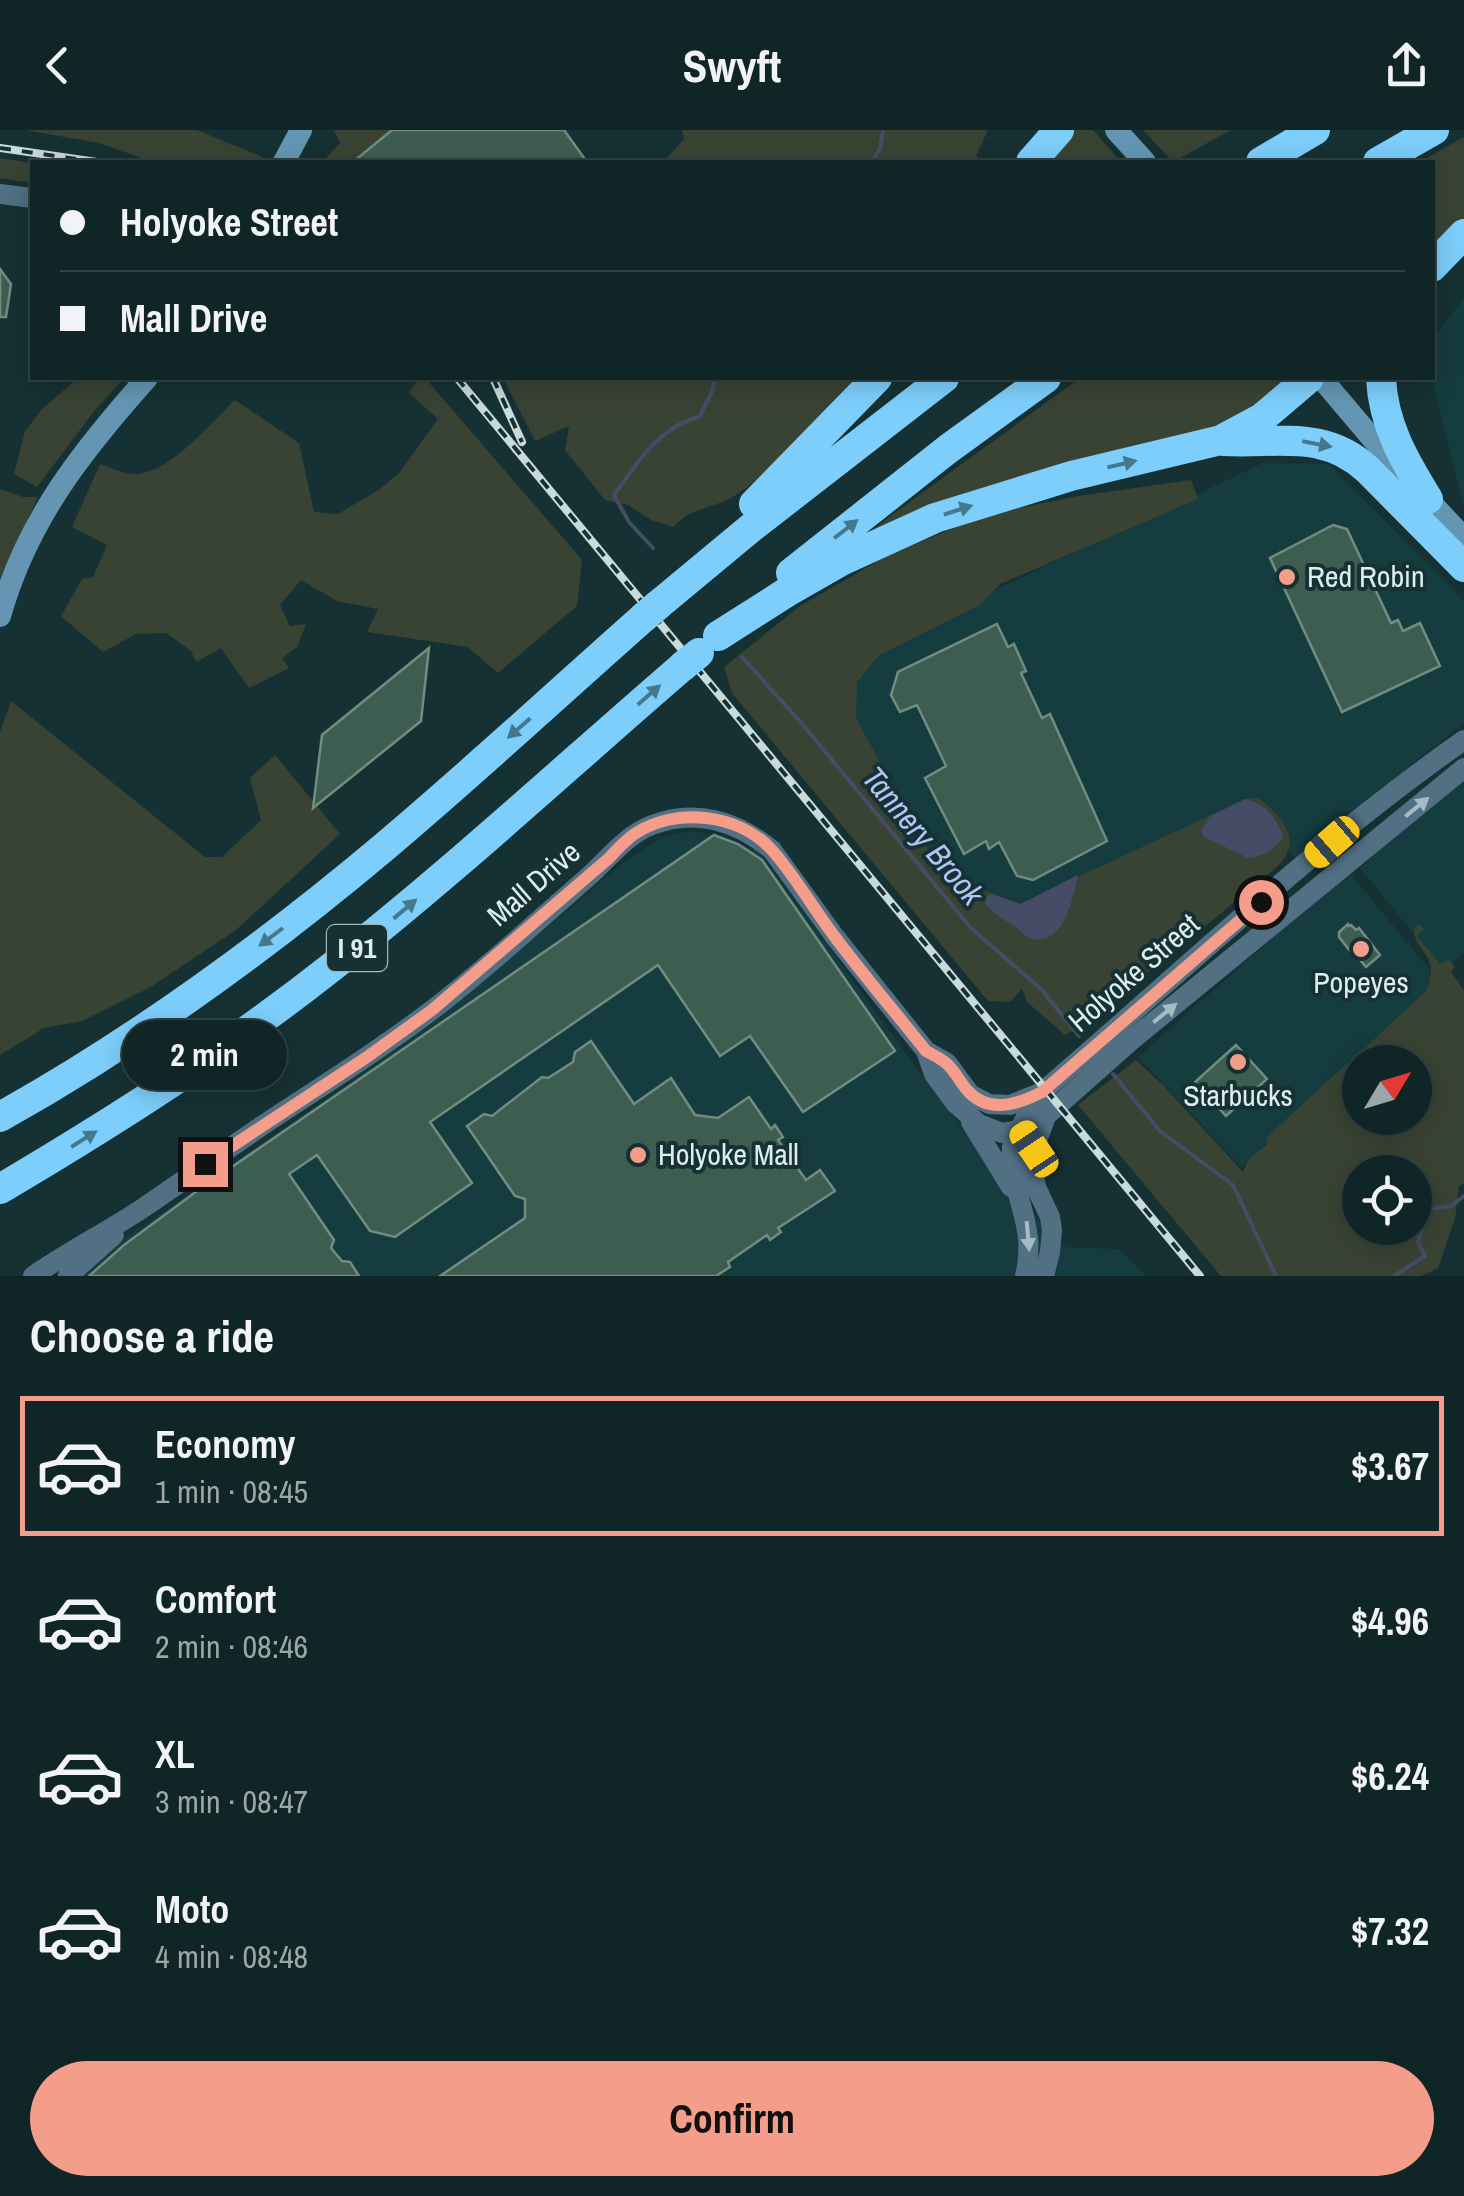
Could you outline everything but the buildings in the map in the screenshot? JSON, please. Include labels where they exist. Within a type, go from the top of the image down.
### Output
[{"type":"highway","points":[[1028,160],[1032,130]]},
{"type":"highway","points":[[1030,160],[1059,130]]},
{"type":"highway","points":[[1264,160],[1315,130]]},
{"type":"highway","points":[[1382,160],[1434,130]]},
{"type":"highway","points":[[1435,263],[1464,234]]},
{"type":"highway","points":[[656,607],[876,380]]},
{"type":"highway","name":"I 91","points":[[0,1117],[141,1030],[309,908],[408,827],[656,607],[941,380]]},
{"type":"highway","name":"I 91","points":[[0,1189],[182,1076],[330,969],[812,556],[1043,380]]},
{"type":"highway","points":[[700,651],[824,570],[877,543],[934,518],[1071,476],[1220,440],[1262,418],[1307,380]]},
{"type":"highway","points":[[1381,380],[1384,412],[1392,435],[1428,500]]},
{"type":"highway","points":[[1220,440],[1294,439],[1337,448],[1368,470],[1464,567]]},
{"type":"main road","points":[[285,160],[301,130]]},
{"type":"main road","points":[[1116,130],[1143,160]]},
{"type":"main road","points":[[0,616],[32,534],[54,493],[145,380]]},
{"type":"main road","points":[[1323,380],[1463,538]]},
{"type":"street","points":[[0,194],[30,198]]},
{"type":"street","name":"Holyoke Street","points":[[1024,1276],[1029,1253],[1028,1229],[1018,1197],[1012,1148],[1042,1092],[1403,782],[1464,740]]},
{"type":"street","name":"Holyoke Street","points":[[1044,1276],[1052,1230],[1033,1174],[1034,1149],[1046,1116],[1105,1062],[1464,768]]},
{"type":"street","name":"Mall Drive","points":[[33,1276],[141,1210],[367,1057],[432,1010],[626,840],[647,826],[672,819],[714,819],[748,833],[772,850],[835,938],[926,1051],[934,1074],[967,1103],[979,1124],[1002,1133],[1043,1125]]},
{"type":"street","points":[[967,1103],[1003,1106],[1042,1092]]},
{"type":"street","points":[[967,1103],[1018,1197]]},
{"type":"street","points":[[1020,1129],[1034,1149]]},
{"type":"street","name":"Mall Drive","points":[[68,1276],[141,1210]]},
{"type":"shaded area","points":[[1464,299],[1464,508],[1432,380],[1435,335]]},
{"type":"shaded area","points":[[1263,463],[1329,464],[1464,601],[1464,723],[1295,858],[1256,809],[1021,920],[932,873],[828,669]]},
{"type":"shaded area","points":[[1464,781],[1464,953],[1443,970],[1360,868],[1421,811]]},
{"type":"shaded area","points":[[1245,799],[1269,812],[1283,835],[1269,851],[1248,858],[1201,832],[1209,817]]},
{"type":"shaded area","name":"Holyoke Mall","points":[[692,831],[759,851],[991,1165],[1064,1247],[1120,1249],[1146,1276],[71,1276],[400,1047],[620,865],[661,837]]},
{"type":"shaded area","points":[[1348,871],[1440,982],[1372,1045],[1342,1045],[1342,1073],[1241,1167],[1138,1057]]},
{"type":"shaded area","points":[[1078,875],[1065,919],[1041,940],[1026,936],[985,903],[991,894],[1021,904]]},
{"type":"green space","points":[[25,130],[197,130],[263,157],[147,160],[99,143]]},
{"type":"green space","points":[[334,130],[392,130],[355,160],[324,160],[340,143]]},
{"type":"green space","points":[[682,130],[988,130],[976,156],[981,160],[665,160],[684,139]]},
{"type":"green space","points":[[1075,130],[1093,130],[1119,160],[1043,160]]},
{"type":"green space","points":[[1143,130],[1231,130],[1177,160],[1171,160]]},
{"type":"green space","points":[[1464,137],[1464,223],[1435,254],[1435,160],[1424,160]]},
{"type":"green space","points":[[0,158],[30,163],[30,183],[0,178]]},
{"type":"green space","points":[[76,380],[122,380],[37,487],[14,474],[25,431],[43,408]]},
{"type":"green space","points":[[418,380],[427,380],[582,560],[577,606],[498,673],[468,647],[367,632],[378,609],[337,601],[301,580],[280,605],[290,626],[306,624],[297,647],[282,658],[289,668],[249,688],[221,648],[196,662],[191,651],[166,633],[136,634],[103,652],[61,616],[82,579],[93,577],[107,545],[72,527],[100,464],[131,474],[159,467],[187,447],[235,400],[299,443],[314,512],[338,514],[399,473],[438,419],[409,393]]},
{"type":"green space","points":[[504,380],[855,380],[750,485],[726,500],[694,512],[674,527],[651,520],[628,505],[605,500],[565,450],[569,426],[535,441]]},
{"type":"green space","points":[[1077,380],[1292,380],[1271,398],[1224,424],[866,537]]},
{"type":"green space","points":[[1191,480],[1198,499],[1000,584],[980,605],[878,656],[857,682],[856,718],[933,860],[955,879],[1020,904],[1245,799],[1259,798],[1287,829],[1289,847],[1278,866],[1123,990],[1097,1017],[1065,1035],[1027,1002],[1022,989],[1010,1002],[988,1001],[732,693],[724,667],[800,606],[892,553],[989,514]]},
{"type":"green space","points":[[0,489],[23,497],[38,497],[0,580]]},
{"type":"green space","points":[[11,701],[205,857],[222,857],[261,820],[250,778],[275,755],[340,834],[236,930],[149,988],[82,1021],[44,1028],[0,1055],[0,732]]},
{"type":"green space","points":[[1419,924],[1424,929],[1417,936],[1440,964],[1449,959],[1455,967],[1451,971],[1464,991],[1464,1183],[1459,1186],[1455,1218],[1438,1268],[1421,1276],[1221,1276],[1078,1105],[1136,1060],[1243,1172],[1248,1160],[1267,1144],[1267,1137],[1342,1068],[1342,1135],[1432,1135],[1432,1045],[1368,1045],[1426,991],[1431,969],[1415,937],[1414,928]]},
{"type":"waterway","name":"Tannery Brook","points":[[872,160],[880,149],[883,130]]},
{"type":"waterway","name":"Tannery Brook","points":[[653,548],[629,522],[614,495],[661,437],[699,417],[715,380]]},
{"type":"waterway","name":"Tannery Brook","points":[[742,657],[971,928],[1041,989],[1079,1036]]},
{"type":"waterway","name":"Tannery Brook","points":[[1113,1074],[1160,1131],[1233,1185],[1276,1276]]},
{"type":"waterway","points":[[1394,1276],[1425,1256],[1418,1242],[1428,1209],[1451,1206],[1464,1196]]},
{"type":"railway","points":[[0,148],[83,160]]},
{"type":"railway","points":[[459,380],[1200,1276]]},
{"type":"railway","points":[[494,380],[522,442]]},
{"type":"place","name":"Red Robin","points":[[1287,577]]},
{"type":"place","name":"Popeyes","points":[[1361,949]]},
{"type":"place","name":"Starbucks","points":[[1238,1062]]},
{"type":"place","name":"Holyoke Mall","points":[[638,1155]]},
{"type":"route","points":[[205,1164],[432,1010],[626,840],[647,826],[672,819],[714,819],[761,840],[926,1051],[947,1064],[970,1094],[997,1106],[1042,1092],[1261,902]]}]
